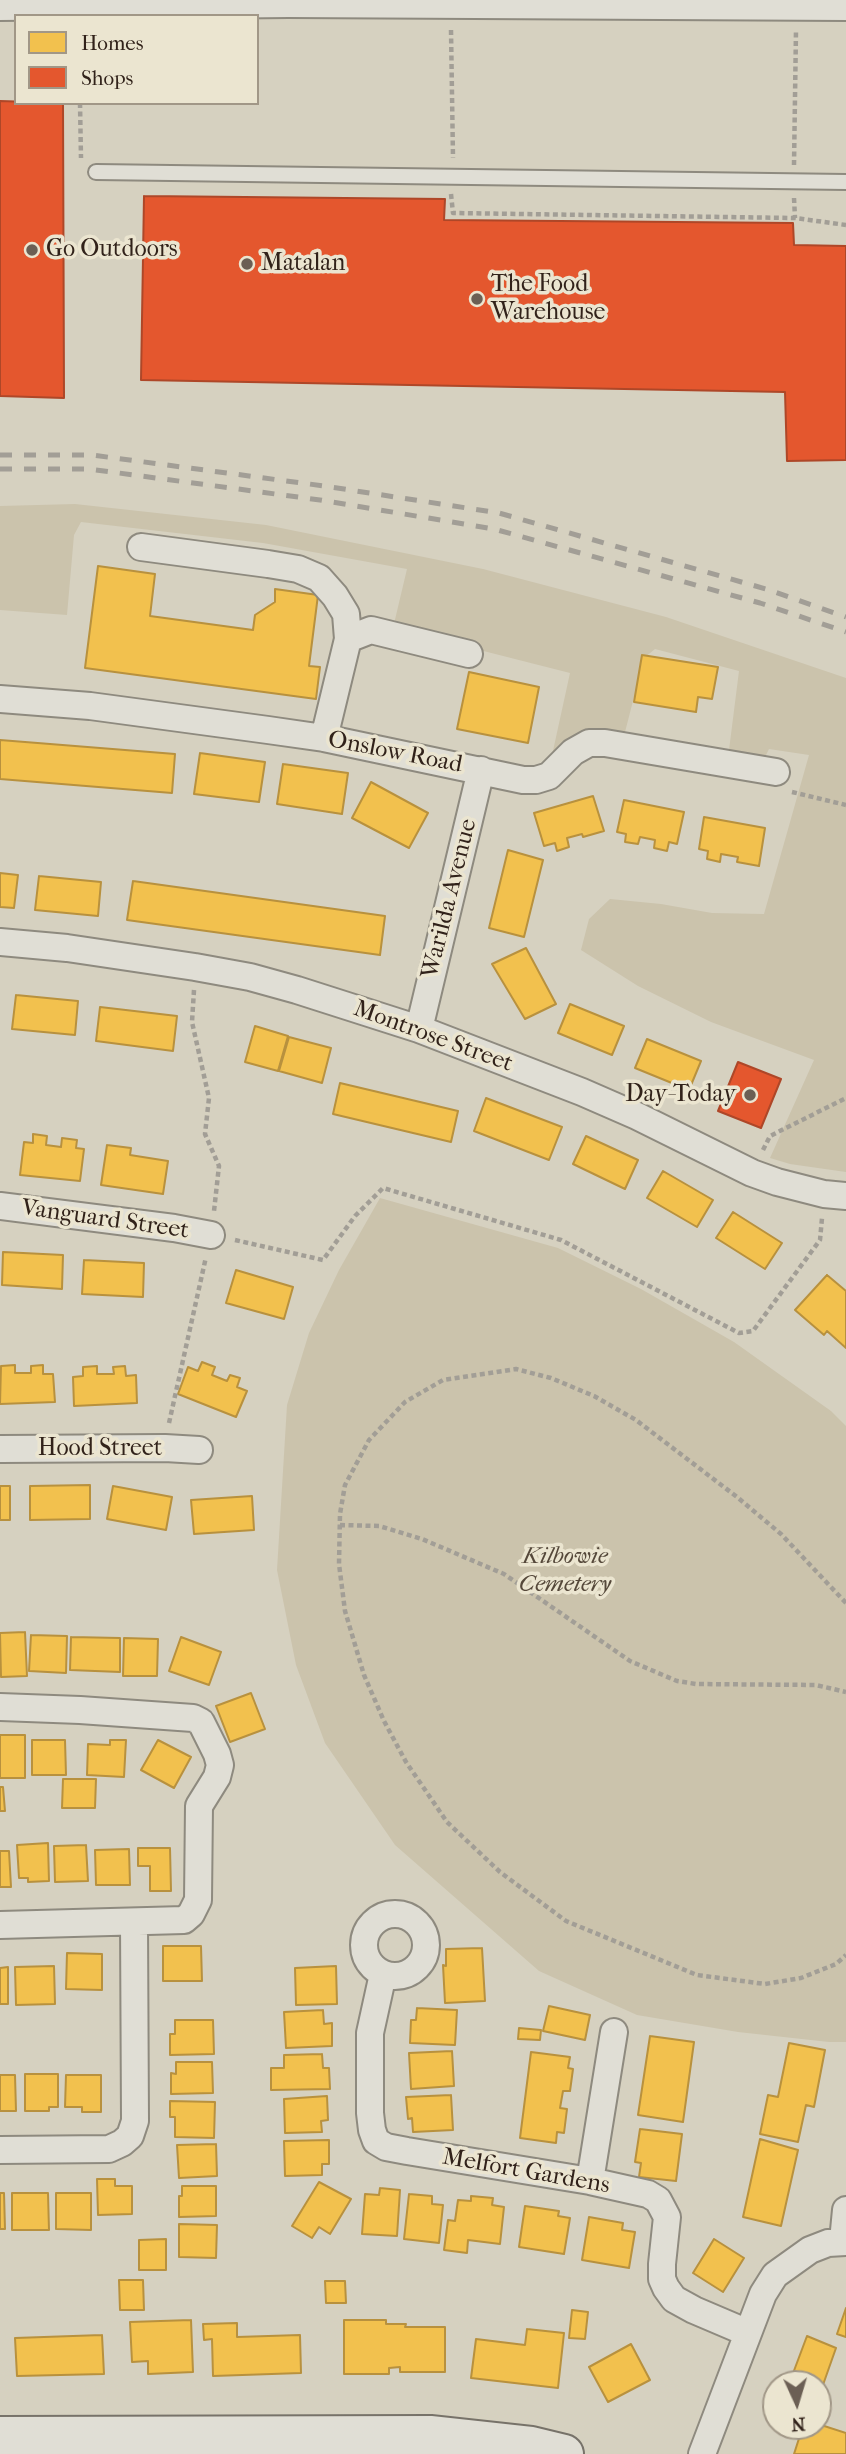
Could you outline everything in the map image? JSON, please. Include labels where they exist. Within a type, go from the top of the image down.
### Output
[{"type":"main road","points":[[0,2436],[430,2435],[531,2446],[564,2454]]},
{"type":"street","points":[[0,7],[275,4],[846,8]]},
{"type":"street","points":[[141,547],[298,569],[319,578],[346,614],[348,639],[324,738]]},
{"type":"street","points":[[348,639],[371,630],[469,654]]},
{"type":"street","name":"Onslow Road","points":[[0,699],[90,706],[324,738],[523,780],[549,776],[573,752],[589,743],[605,743],[776,772]]},
{"type":"street","name":"Warilda Avenue","points":[[419,1029],[481,770]]},
{"type":"street","name":"Montrose Street","points":[[0,942],[67,948],[250,977],[419,1029],[638,1116],[777,1182],[835,1195]]},
{"type":"street","name":"Vanguard Street","points":[[0,1206],[211,1235]]},
{"type":"street","name":"Hood Street","points":[[0,1449],[199,1450]]},
{"type":"street","points":[[0,1707],[193,1718],[201,1723],[220,1765],[218,1777],[199,1806],[198,1900],[191,1914],[184,1920],[0,1925]]},
{"type":"street","points":[[0,2150],[109,2149],[130,2136],[135,2121],[134,1923]]},
{"type":"street","name":"Melfort Gardens","points":[[383,1974],[370,2033],[370,2113],[376,2141],[386,2147],[590,2181],[648,2194],[658,2200],[667,2217],[662,2264],[662,2279],[666,2288],[674,2299],[694,2310],[748,2333]]},
{"type":"street","points":[[590,2181],[614,2032]]},
{"type":"street","points":[[702,2454],[763,2294],[775,2275],[810,2250],[844,2241],[846,2210]]},
{"type":"lane","points":[[96,172],[846,182]]},
{"type":"path","points":[[451,193],[452,5]]},
{"type":"path","points":[[795,218],[796,8]]},
{"type":"path","points":[[776,772],[788,792],[846,805]]},
{"type":"path","points":[[165,1448],[211,1235],[219,1166],[205,1135],[209,1098],[192,1022],[195,967]]},
{"type":"path","points":[[752,1172],[770,1136],[846,1098]]},
{"type":"path","points":[[211,1235],[323,1260],[355,1216],[383,1188],[561,1240],[739,1333],[753,1331],[820,1240],[835,1195]]},
{"type":"path","points":[[846,1603],[781,1534],[636,1420],[594,1396],[551,1378],[516,1369],[443,1380],[405,1402],[369,1440],[345,1485],[339,1564],[345,1611],[364,1675],[406,1762],[447,1822],[500,1872],[566,1921],[697,1975],[765,1984],[801,1978],[836,1964],[846,1955]]},
{"type":"path","points":[[340,1525],[379,1526],[422,1539],[493,1569],[630,1661],[677,1681],[696,1684],[816,1685],[846,1692]]},
{"type":"green space","points":[[75,504],[266,525],[483,569],[666,617],[846,678],[846,1172],[790,1164],[770,1158],[814,1060],[711,1022],[638,986],[581,950],[589,919],[610,899],[712,913],[764,914],[809,755],[769,749],[762,763],[728,758],[739,671],[655,649],[644,658],[624,736],[551,760],[570,673],[393,628],[407,569],[263,543],[81,522],[74,535],[67,615],[0,610],[0,506]]},
{"type":"green space","name":"Kilbowie Cemetery","points":[[380,1198],[558,1248],[641,1289],[734,1342],[831,1411],[846,1426],[846,2042],[738,2032],[637,2015],[539,1971],[395,1845],[325,1743],[296,1665],[277,1570],[287,1405],[309,1333],[339,1270]]},
{"type":"building: Homes","points":[[98,566],[155,574],[150,616],[253,630],[255,615],[275,602],[275,589],[318,595],[309,666],[320,667],[316,699],[85,668]]},
{"type":"building: Homes","points":[[642,655],[718,667],[712,699],[698,697],[696,712],[634,702]]},
{"type":"building: Homes","points":[[469,672],[539,687],[528,743],[457,729]]},
{"type":"building: Homes","points":[[0,740],[175,754],[172,793],[0,779]]},
{"type":"building: Homes","points":[[200,753],[265,762],[259,802],[194,794]]},
{"type":"building: Homes","points":[[283,764],[348,773],[342,814],[277,804]]},
{"type":"building: Homes","points":[[371,782],[428,813],[409,848],[352,818]]},
{"type":"building: Homes","points":[[593,796],[604,831],[567,838],[569,847],[557,851],[555,843],[544,846],[534,813]]},
{"type":"building: Homes","points":[[624,800],[684,812],[677,844],[669,842],[667,851],[654,848],[655,840],[640,837],[638,844],[625,842],[626,834],[617,832]]},
{"type":"building: Homes","points":[[704,817],[765,828],[759,866],[737,862],[738,857],[721,854],[720,862],[707,859],[708,851],[699,849]]},
{"type":"building: Homes","points":[[508,850],[543,860],[524,937],[489,928]]},
{"type":"building: Homes","points":[[0,873],[18,875],[14,908],[0,907]]},
{"type":"building: Homes","points":[[39,876],[101,882],[98,916],[35,910]]},
{"type":"building: Homes","points":[[133,881],[385,916],[380,955],[127,920]]},
{"type":"building: Homes","points":[[526,948],[556,1004],[525,1019],[492,964]]},
{"type":"building: Homes","points":[[16,995],[78,1001],[75,1035],[12,1029]]},
{"type":"building: Homes","points":[[570,1004],[624,1026],[612,1055],[558,1033]]},
{"type":"building: Homes","points":[[100,1007],[177,1016],[173,1051],[96,1041]]},
{"type":"building: Homes","points":[[255,1026],[288,1036],[278,1071],[245,1062]]},
{"type":"building: Homes","points":[[289,1037],[331,1048],[322,1083],[279,1071]]},
{"type":"building: Homes","points":[[647,1039],[701,1061],[689,1090],[635,1068]]},
{"type":"building: Homes","points":[[340,1083],[458,1111],[451,1142],[333,1114]]},
{"type":"building: Homes","points":[[486,1098],[562,1127],[549,1160],[474,1131]]},
{"type":"building: Homes","points":[[33,1134],[47,1136],[46,1145],[61,1147],[62,1138],[77,1140],[76,1148],[84,1149],[80,1181],[20,1175],[24,1142],[33,1143]]},
{"type":"building: Homes","points":[[586,1136],[638,1160],[625,1189],[573,1164]]},
{"type":"building: Homes","points":[[107,1145],[131,1148],[130,1155],[168,1161],[163,1194],[101,1185]]},
{"type":"building: Homes","points":[[663,1171],[713,1200],[697,1227],[647,1198]]},
{"type":"building: Homes","points":[[733,1212],[782,1243],[765,1269],[716,1238]]},
{"type":"building: Homes","points":[[3,1252],[63,1255],[62,1289],[2,1285]]},
{"type":"building: Homes","points":[[84,1260],[144,1263],[143,1297],[82,1294]]},
{"type":"building: Homes","points":[[236,1270],[293,1287],[284,1319],[226,1303]]},
{"type":"building: Homes","points":[[827,1275],[846,1291],[846,1348],[827,1331],[824,1335],[795,1310]]},
{"type":"building: Homes","points":[[202,1362],[215,1367],[212,1375],[227,1381],[230,1375],[240,1378],[237,1387],[247,1391],[236,1417],[178,1394],[188,1367],[198,1371]]},
{"type":"building: Homes","points":[[15,1365],[15,1373],[31,1373],[31,1366],[43,1365],[43,1374],[53,1374],[55,1402],[0,1404],[1,1366]]},
{"type":"building: Homes","points":[[97,1366],[97,1374],[114,1374],[113,1367],[125,1366],[126,1376],[136,1375],[137,1403],[74,1406],[73,1377],[83,1376],[83,1367]]},
{"type":"building: Homes","points":[[90,1485],[90,1519],[30,1520],[30,1486]]},
{"type":"building: Homes","points":[[0,1486],[10,1486],[10,1520],[0,1520]]},
{"type":"building: Homes","points":[[113,1486],[172,1497],[166,1530],[107,1519]]},
{"type":"building: Homes","points":[[252,1496],[254,1530],[194,1534],[191,1500]]},
{"type":"building: Homes","points":[[25,1632],[27,1676],[1,1677],[0,1633]]},
{"type":"building: Homes","points":[[31,1635],[67,1636],[66,1673],[29,1671]]},
{"type":"building: Homes","points":[[71,1637],[120,1638],[120,1672],[70,1670]]},
{"type":"building: Homes","points":[[181,1637],[221,1652],[209,1685],[169,1671]]},
{"type":"building: Homes","points":[[124,1638],[158,1639],[157,1676],[123,1676]]},
{"type":"building: Homes","points":[[251,1693],[265,1729],[230,1742],[216,1706]]},
{"type":"building: Homes","points":[[0,1735],[25,1735],[25,1778],[0,1778]]},
{"type":"building: Homes","points":[[32,1740],[65,1740],[66,1775],[32,1775]]},
{"type":"building: Homes","points":[[110,1740],[126,1740],[124,1777],[87,1775],[88,1744],[110,1745]]},
{"type":"building: Homes","points":[[158,1740],[191,1757],[174,1788],[141,1770]]},
{"type":"building: Homes","points":[[63,1779],[96,1779],[95,1808],[62,1808]]},
{"type":"building: Homes","points":[[0,1787],[3,1787],[5,1811],[0,1811]]},
{"type":"building: Homes","points":[[48,1843],[49,1881],[28,1882],[28,1878],[19,1878],[17,1845]]},
{"type":"building: Homes","points":[[86,1845],[88,1881],[55,1882],[54,1846]]},
{"type":"building: Homes","points":[[138,1848],[170,1848],[171,1891],[150,1891],[150,1866],[138,1866]]},
{"type":"building: Homes","points":[[129,1849],[130,1885],[96,1885],[95,1850]]},
{"type":"building: Homes","points":[[0,1851],[9,1851],[11,1887],[0,1887]]},
{"type":"building: Homes","points":[[163,1946],[201,1946],[202,1981],[163,1981]]},
{"type":"building: Homes","points":[[482,1948],[485,2001],[445,2003],[443,1965],[446,1966],[446,1949]]},
{"type":"building: Homes","points":[[67,1953],[102,1954],[102,1990],[66,1989]]},
{"type":"building: Homes","points":[[54,1966],[55,2004],[16,2005],[15,1967]]},
{"type":"building: Homes","points":[[336,1966],[337,2004],[296,2005],[295,1968]]},
{"type":"building: Homes","points":[[8,1967],[8,2004],[0,2004],[0,1968]]},
{"type":"building: Homes","points":[[549,2006],[590,2015],[585,2040],[543,2031]]},
{"type":"building: Homes","points":[[417,2008],[457,2010],[455,2045],[410,2043],[411,2020],[416,2020]]},
{"type":"building: Homes","points":[[323,2010],[324,2024],[332,2023],[332,2046],[286,2048],[284,2012]]},
{"type":"building: Homes","points":[[175,2020],[213,2020],[214,2054],[170,2055],[170,2034],[175,2034]]},
{"type":"building: Homes","points":[[519,2028],[541,2030],[540,2040],[518,2039]]},
{"type":"building: Homes","points":[[650,2036],[694,2042],[683,2122],[638,2115]]},
{"type":"building: Homes","points":[[789,2043],[825,2050],[814,2107],[806,2105],[798,2142],[760,2134],[768,2095],[778,2097]]},
{"type":"building: Homes","points":[[452,2051],[454,2086],[411,2089],[409,2053]]},
{"type":"building: Homes","points":[[531,2052],[570,2057],[568,2068],[573,2069],[570,2091],[563,2091],[560,2108],[567,2109],[564,2133],[557,2132],[556,2143],[520,2138]]},
{"type":"building: Homes","points":[[322,2054],[323,2068],[329,2068],[330,2089],[271,2090],[271,2068],[284,2068],[284,2055]]},
{"type":"building: Homes","points":[[176,2062],[212,2062],[213,2093],[171,2094],[171,2073],[176,2074]]},
{"type":"building: Homes","points":[[25,2074],[58,2074],[58,2107],[49,2107],[49,2111],[25,2111]]},
{"type":"building: Homes","points":[[0,2075],[15,2075],[16,2111],[0,2111]]},
{"type":"building: Homes","points":[[66,2075],[101,2075],[101,2112],[82,2112],[82,2107],[65,2107]]},
{"type":"building: Homes","points":[[451,2095],[453,2130],[413,2132],[412,2118],[408,2119],[406,2097]]},
{"type":"building: Homes","points":[[327,2096],[328,2120],[321,2121],[322,2132],[285,2133],[284,2099]]},
{"type":"building: Homes","points":[[170,2101],[215,2102],[214,2138],[175,2137],[175,2117],[170,2117]]},
{"type":"building: Homes","points":[[640,2129],[682,2134],[676,2181],[639,2177],[641,2163],[635,2162]]},
{"type":"building: Homes","points":[[760,2139],[798,2150],[781,2226],[743,2217]]},
{"type":"building: Homes","points":[[329,2140],[329,2164],[322,2164],[322,2175],[285,2176],[284,2141]]},
{"type":"building: Homes","points":[[216,2144],[217,2176],[179,2178],[177,2145]]},
{"type":"building: Homes","points":[[97,2179],[115,2179],[115,2186],[132,2186],[132,2214],[98,2215]]},
{"type":"building: Homes","points":[[319,2182],[351,2199],[330,2234],[319,2227],[312,2238],[292,2226]]},
{"type":"building: Homes","points":[[182,2186],[216,2186],[216,2216],[179,2217]]},
{"type":"building: Homes","points":[[380,2188],[400,2190],[397,2236],[362,2234],[365,2194],[379,2195]]},
{"type":"building: Homes","points":[[0,2193],[4,2193],[5,2229],[0,2229]]},
{"type":"building: Homes","points":[[12,2193],[48,2193],[49,2230],[12,2230]]},
{"type":"building: Homes","points":[[56,2193],[91,2193],[91,2230],[56,2229]]},
{"type":"building: Homes","points":[[409,2194],[432,2196],[432,2204],[443,2205],[439,2243],[404,2239]]},
{"type":"building: Homes","points":[[471,2196],[493,2198],[492,2205],[504,2207],[500,2244],[468,2240],[467,2253],[444,2250],[448,2220],[455,2221],[458,2200],[471,2201]]},
{"type":"building: Homes","points":[[525,2206],[559,2211],[558,2216],[570,2218],[564,2254],[519,2247]]},
{"type":"building: Homes","points":[[589,2217],[623,2223],[622,2230],[635,2232],[629,2268],[582,2260]]},
{"type":"building: Homes","points":[[179,2224],[217,2225],[216,2258],[179,2257]]},
{"type":"building: Homes","points":[[166,2239],[166,2270],[139,2270],[139,2240]]},
{"type":"building: Homes","points":[[714,2239],[744,2258],[723,2292],[693,2273]]},
{"type":"building: Homes","points":[[119,2280],[143,2280],[144,2310],[120,2310]]},
{"type":"building: Homes","points":[[325,2281],[345,2281],[346,2303],[326,2303]]},
{"type":"building: Homes","points":[[846,2308],[846,2337],[837,2334]]},
{"type":"building: Homes","points":[[572,2310],[588,2312],[585,2339],[569,2338]]},
{"type":"building: Homes","points":[[191,2320],[193,2372],[148,2374],[148,2361],[132,2362],[130,2322]]},
{"type":"building: Homes","points":[[344,2320],[386,2320],[386,2324],[406,2324],[405,2327],[445,2327],[445,2372],[400,2372],[400,2367],[389,2368],[389,2374],[344,2374]]},
{"type":"building: Homes","points":[[237,2323],[237,2337],[300,2335],[301,2373],[213,2376],[212,2339],[204,2340],[203,2324]]},
{"type":"building: Homes","points":[[527,2329],[564,2333],[558,2388],[471,2378],[476,2339],[525,2345]]},
{"type":"building: Homes","points":[[102,2335],[104,2374],[17,2376],[15,2338]]},
{"type":"building: Homes","points":[[807,2336],[836,2348],[828,2370],[794,2370]]},
{"type":"building: Homes","points":[[631,2344],[650,2380],[608,2402],[589,2367]]},
{"type":"building: Homes","points":[[832,2428],[846,2433],[846,2454],[794,2454],[798,2440],[832,2440]]},
{"type":"building: Shops","name":"Go Outdoors","points":[[0,101],[14,101],[14,105],[63,105],[64,398],[0,396]]},
{"type":"building: Shops","points":[[144,196],[445,199],[444,220],[793,223],[794,245],[846,246],[846,460],[787,461],[785,392],[141,380]]},
{"type":"building: Shops","name":"Day-Today","points":[[738,1062],[781,1079],[761,1128],[718,1111]]},
{"type":"railway","points":[[0,455],[92,455],[499,513],[766,589],[846,617]]},
{"type":"railway","points":[[0,469],[89,469],[320,500],[494,529],[760,603],[846,632]]},
{"type":"place","name":"Go Outdoors","points":[[32,250]]},
{"type":"place","name":"Matalan","points":[[247,264]]},
{"type":"place","name":"The Food Warehouse","points":[[477,299]]},
{"type":"place","name":"Day-Today","points":[[750,1095]]}]
